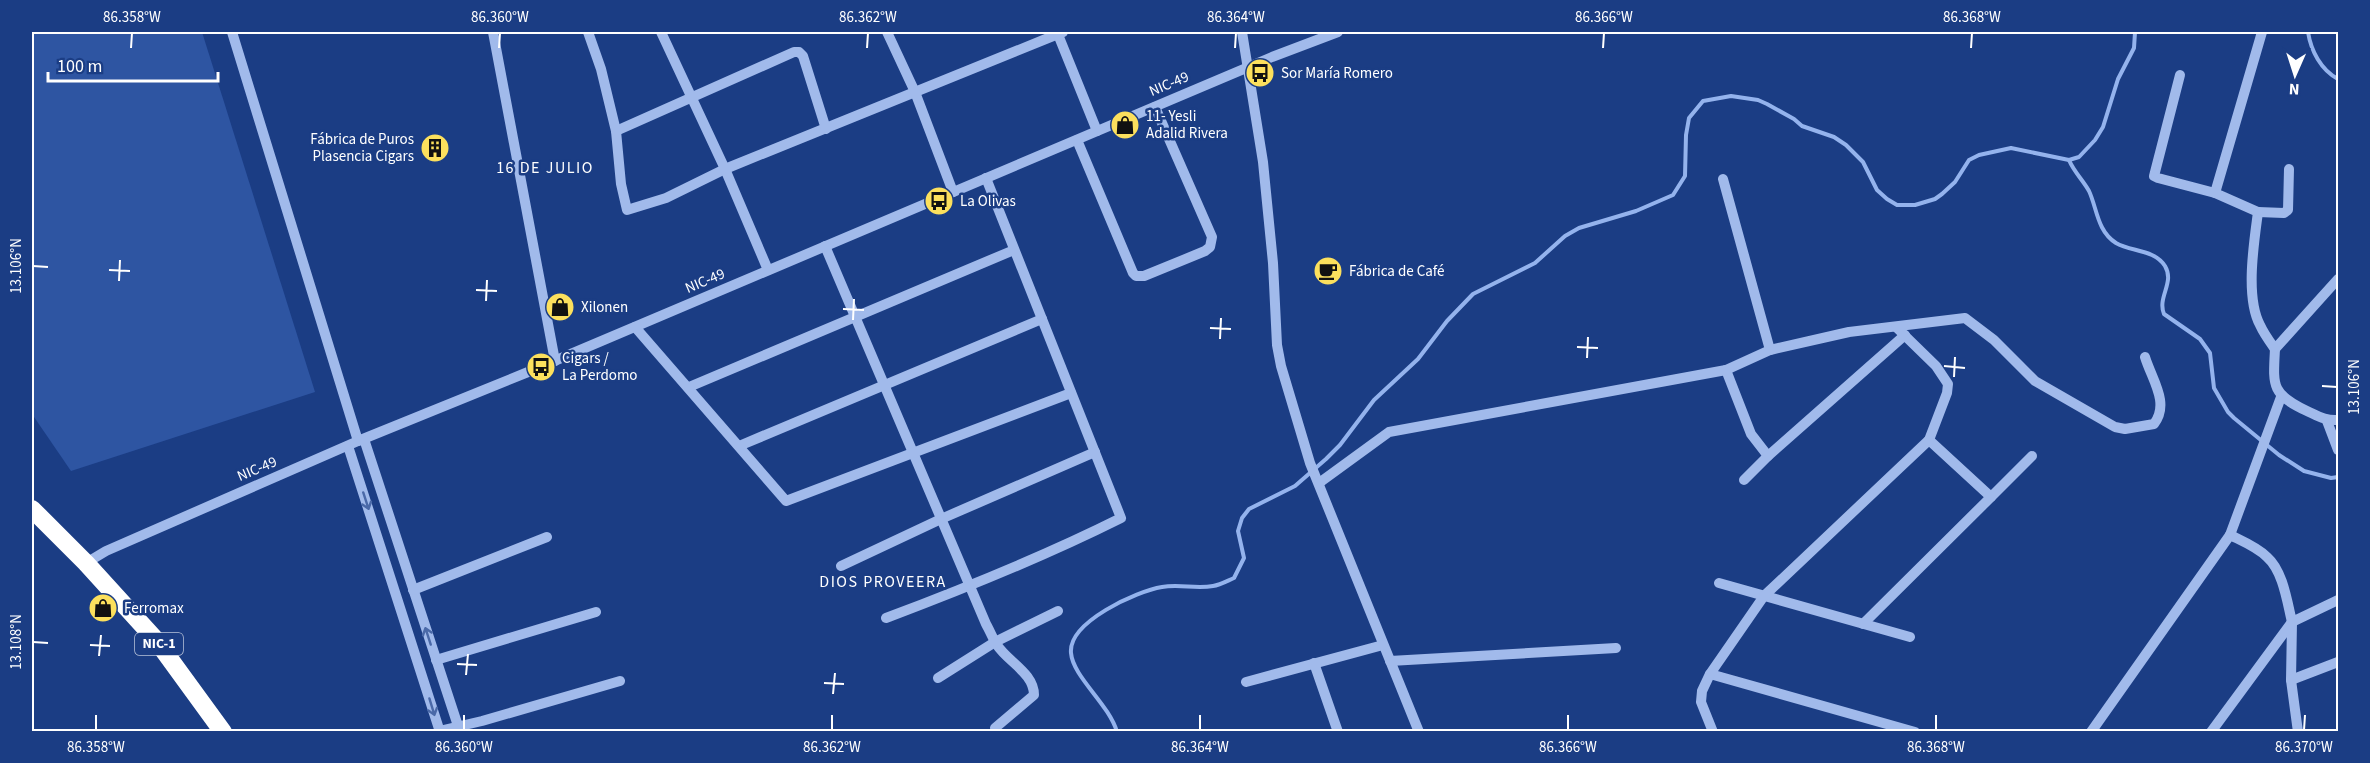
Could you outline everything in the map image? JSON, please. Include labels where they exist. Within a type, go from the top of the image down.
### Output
[{"type":"highway","name":"NIC-1","points":[[32,509],[86,563],[156,640],[223,732]]},
{"type":"street","points":[[232,32],[357,442],[439,731],[484,726],[620,681]]},
{"type":"street","points":[[493,32],[555,361]]},
{"type":"street","points":[[588,32],[601,69],[616,131],[621,184],[627,210],[666,198],[725,170],[1059,32],[1097,131]]},
{"type":"street","points":[[661,32],[768,270]]},
{"type":"street","points":[[887,32],[915,93],[953,192]]},
{"type":"street","points":[[1242,32],[1263,162],[1274,263],[1277,345],[1293,411],[1310,463],[1419,732]]},
{"type":"street","name":"NIC-49","points":[[86,563],[106,551],[357,442],[555,361],[1249,67],[1338,32]]},
{"type":"street","points":[[2215,193],[2262,32]]},
{"type":"street","points":[[616,131],[799,51],[803,56],[826,129]]},
{"type":"street","points":[[2180,75],[2154,176],[2215,193],[2258,212],[2284,213],[2288,210],[2289,169]]},
{"type":"street","points":[[1077,140],[1136,276],[1144,276],[1204,251],[1210,247],[1212,237],[1155,107]]},
{"type":"street","points":[[886,618],[969,587],[1057,550],[1121,518],[986,178]]},
{"type":"street","points":[[1723,179],[1770,350]]},
{"type":"street","points":[[2258,212],[2254,248],[2253,300],[2259,324],[2275,350],[2274,378],[2281,396],[2287,402],[2333,421],[2338,450]]},
{"type":"street","points":[[825,246],[969,587],[995,642],[1029,680],[1034,695],[995,728]]},
{"type":"street","points":[[689,387],[1014,250]]},
{"type":"street","points":[[2275,350],[2338,279]]},
{"type":"street","points":[[1317,479],[1389,432],[1726,370],[1770,350],[1849,332],[1965,318],[1994,340],[2035,381],[2115,427],[2125,429],[2154,424],[2161,413],[2161,398],[2145,357]]},
{"type":"street","points":[[739,446],[1042,319]]},
{"type":"street","points":[[635,327],[786,501],[1071,393]]},
{"type":"street","points":[[1713,732],[1701,702],[1702,691],[1710,674],[1764,596],[1929,440],[1947,393],[1948,384],[1936,366],[1896,327]]},
{"type":"street","points":[[1744,480],[1905,335]]},
{"type":"street","points":[[1726,370],[1746,422],[1768,456]]},
{"type":"street","points":[[2091,732],[2230,535],[2281,396]]},
{"type":"street","points":[[1929,440],[1991,496]]},
{"type":"street","points":[[357,442],[413,590],[460,729]]},
{"type":"street","points":[[842,566],[941,519],[1095,452]]},
{"type":"street","points":[[1863,624],[2032,456]]},
{"type":"street","points":[[2230,535],[2265,555],[2273,563],[2286,595],[2292,622],[2291,680],[2298,732]]},
{"type":"street","points":[[413,590],[547,537]]},
{"type":"street","points":[[1719,583],[1910,638]]},
{"type":"street","points":[[2211,732],[2292,622],[2338,600]]},
{"type":"street","points":[[938,678],[995,642],[1058,611]]},
{"type":"street","points":[[436,660],[596,612]]},
{"type":"street","points":[[1246,682],[1383,645]]},
{"type":"street","points":[[1390,661],[1617,648]]},
{"type":"street","points":[[2291,680],[2338,662]]},
{"type":"street","points":[[1314,663],[1338,732]]},
{"type":"street","points":[[1710,674],[1915,732]]},
{"type":"street","points":[[1868,732],[1875,720]]},
{"type":"shaded area","points":[[32,32],[202,32],[315,392],[71,471],[32,414]]},
{"type":"waterway","points":[[1117,732],[1107,711],[1073,662],[1071,653],[1073,641],[1080,630],[1121,601],[1151,590],[1168,586],[1213,586],[1234,578],[1244,558],[1238,531],[1242,518],[1249,509],[1295,486],[1326,459],[1340,445],[1374,400],[1418,359],[1447,321],[1473,294],[1535,263],[1565,236],[1579,228],[1636,211],[1673,195],[1685,176],[1686,135],[1689,118],[1703,101],[1731,96],[1758,100],[1767,104],[1802,126],[1834,137],[1846,145],[1863,162],[1877,190],[1887,199],[1897,205],[1915,205],[1935,199],[1942,194],[1955,182],[1969,160],[1979,155],[2011,148],[2069,160],[2079,157],[2095,140],[2103,127],[2118,79],[2134,48],[2135,32]]},
{"type":"waterway","points":[[2308,32],[2318,59],[2327,71],[2338,79]]},
{"type":"waterway","points":[[2069,160],[2089,191],[2101,226],[2110,238],[2122,246],[2155,256],[2165,266],[2168,278],[2162,308],[2164,314],[2200,339],[2210,353],[2214,388],[2228,412],[2279,455],[2304,471],[2331,478],[2338,477]]},
{"type":"place","name":"Sor María Romero","points":[[1260,73]]},
{"type":"place","name":"11- Yesli Adalid Rivera","points":[[1125,125]]},
{"type":"place","name":"Fábrica de Puros Plasencia Cigars","points":[[435,148]]},
{"type":"place","name":"La Olivas","points":[[939,201]]},
{"type":"place","name":"Fábrica de Café","points":[[1328,271]]},
{"type":"place","name":"Xilonen","points":[[560,307]]},
{"type":"place","name":"Cigars / La Perdomo","points":[[541,367]]},
{"type":"place","name":"Ferromax","points":[[103,608]]},
{"type":"district","name":"16 DE JULIO","points":[[545,168]]},
{"type":"district","name":"DIOS PROVEERA","points":[[883,582]]}]
